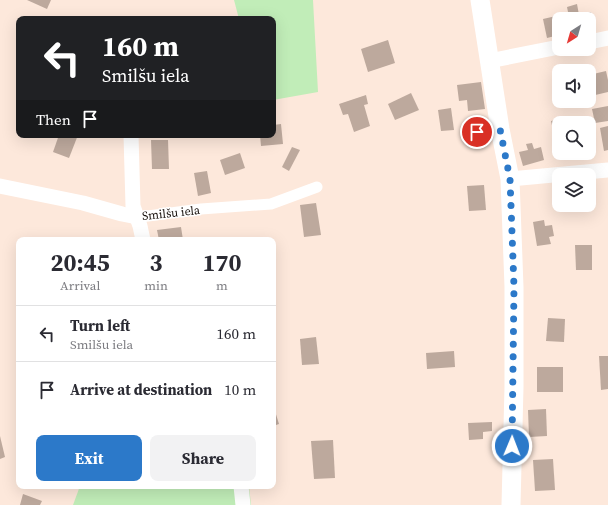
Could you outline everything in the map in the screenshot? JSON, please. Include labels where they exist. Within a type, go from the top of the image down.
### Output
[{"type":"street","points":[[480,0],[500,129],[510,179],[514,287],[514,387],[511,505]]},
{"type":"street","points":[[596,41],[608,38]]},
{"type":"street","points":[[489,61],[552,48]]},
{"type":"street","points":[[477,132],[500,129]]},
{"type":"street","points":[[131,138],[133,206],[142,237]]},
{"type":"street","points":[[510,179],[608,170]]},
{"type":"street","name":"Smilšu iela","points":[[0,186],[83,203],[137,217],[201,209],[271,204],[317,187]]},
{"type":"street","points":[[241,489],[243,505]]},
{"type":"green space","points":[[234,0],[313,0],[318,92],[276,99],[276,16],[238,16]]},
{"type":"green space","points":[[79,489],[249,489],[251,505],[73,505]]},
{"type":"building","points":[[27,0],[51,0],[47,9]]},
{"type":"building","points":[[577,4],[578,12],[568,12],[567,7]]},
{"type":"building","points":[[552,17],[552,37],[547,38],[543,19]]},
{"type":"building","points":[[388,40],[395,63],[368,72],[361,49]]},
{"type":"building","points":[[606,71],[608,92],[596,95],[596,73]]},
{"type":"building","points":[[481,82],[485,109],[468,111],[467,100],[459,101],[457,85]]},
{"type":"building","points":[[411,93],[419,110],[395,120],[388,104]]},
{"type":"building","points":[[366,95],[368,104],[364,105],[370,126],[354,132],[348,114],[343,115],[339,104]]},
{"type":"building","points":[[608,106],[608,121],[596,123],[596,116],[594,116],[592,109]]},
{"type":"building","points":[[451,108],[454,130],[441,131],[438,110]]},
{"type":"building","points":[[281,124],[283,144],[261,146],[260,138],[276,138],[276,125]]},
{"type":"building","points":[[608,126],[608,150],[604,151],[600,128]]},
{"type":"building","points":[[58,138],[77,138],[69,158],[53,152]]},
{"type":"building","points":[[151,140],[168,140],[169,169],[152,169]]},
{"type":"building","points":[[532,143],[534,149],[541,147],[544,160],[523,166],[519,152],[528,150],[526,144]]},
{"type":"building","points":[[292,147],[300,150],[289,171],[282,167]]},
{"type":"building","points":[[240,153],[245,168],[225,175],[220,160]]},
{"type":"building","points":[[207,171],[211,193],[198,196],[194,173]]},
{"type":"building","points":[[484,185],[486,210],[469,211],[467,186]]},
{"type":"building","points":[[316,203],[321,235],[304,237],[300,205]]},
{"type":"building","points":[[544,220],[545,226],[552,225],[554,236],[549,237],[551,244],[537,246],[533,222]]},
{"type":"building","points":[[181,227],[183,237],[158,237],[157,230]]},
{"type":"building","points":[[575,245],[592,245],[592,270],[576,270]]},
{"type":"building","points":[[548,318],[565,319],[564,342],[546,341]]},
{"type":"building","points":[[316,337],[319,364],[302,365],[300,339]]},
{"type":"building","points":[[454,351],[455,367],[427,369],[426,353]]},
{"type":"building","points":[[599,356],[608,356],[608,389],[601,390]]},
{"type":"building","points":[[537,367],[563,367],[563,392],[537,392]]},
{"type":"building","points":[[546,409],[547,436],[529,437],[528,410]]},
{"type":"building","points":[[276,414],[279,424],[276,425]]},
{"type":"building","points":[[492,422],[492,431],[483,432],[483,439],[469,440],[468,423]]},
{"type":"building","points":[[0,436],[5,457],[0,459]]},
{"type":"building","points":[[333,440],[335,478],[314,479],[311,441]]},
{"type":"building","points":[[553,459],[555,490],[535,491],[533,460]]},
{"type":"building","points":[[23,494],[42,501],[40,505],[20,505]]},
{"type":"route","points":[[477,132],[500,129],[510,179],[514,287],[514,387],[512,446]]}]
